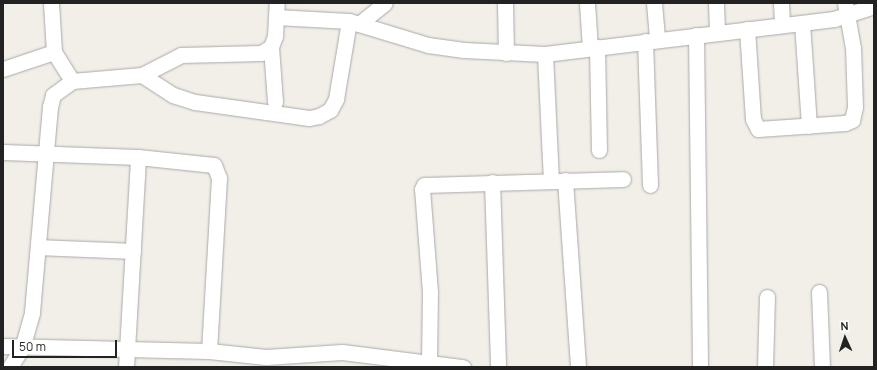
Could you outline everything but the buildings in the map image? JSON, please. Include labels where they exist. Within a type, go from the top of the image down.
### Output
[{"type":"street","points":[[51,3],[54,52],[72,81]]},
{"type":"street","points":[[142,75],[173,95],[195,102],[309,118],[319,116],[330,110],[336,99],[354,23],[384,3]]},
{"type":"street","points":[[504,3],[506,53]]},
{"type":"street","points":[[587,3],[593,47],[599,150]]},
{"type":"street","points":[[650,186],[651,40],[654,3]]},
{"type":"street","points":[[716,3],[717,33]]},
{"type":"street","points":[[781,3],[782,25]]},
{"type":"street","points":[[275,102],[271,47],[277,10],[354,23],[428,45],[506,53],[545,54],[651,40],[802,23],[846,9],[874,6]]},
{"type":"street","points":[[747,29],[754,125],[763,131],[845,123],[855,114],[853,48],[846,9]]},
{"type":"street","points":[[802,23],[808,126]]},
{"type":"street","points":[[696,35],[700,367]]},
{"type":"street","points":[[10,367],[22,348],[32,312],[46,152],[54,95],[72,81],[142,75],[181,55],[250,56],[271,47]]},
{"type":"street","points":[[3,69],[54,52]]},
{"type":"street","points":[[545,54],[578,367]]},
{"type":"street","points":[[3,152],[46,152],[207,162],[218,170],[209,351]]},
{"type":"street","points":[[126,367],[138,157]]},
{"type":"street","points":[[429,363],[430,292],[422,189],[430,184],[623,178]]},
{"type":"street","points":[[492,182],[498,367]]},
{"type":"street","points":[[38,247],[133,251]]},
{"type":"street","points":[[819,292],[822,367]]},
{"type":"street","points":[[765,367],[767,297]]},
{"type":"street","points":[[3,346],[22,348],[209,351],[266,357],[342,352],[463,367]]}]
